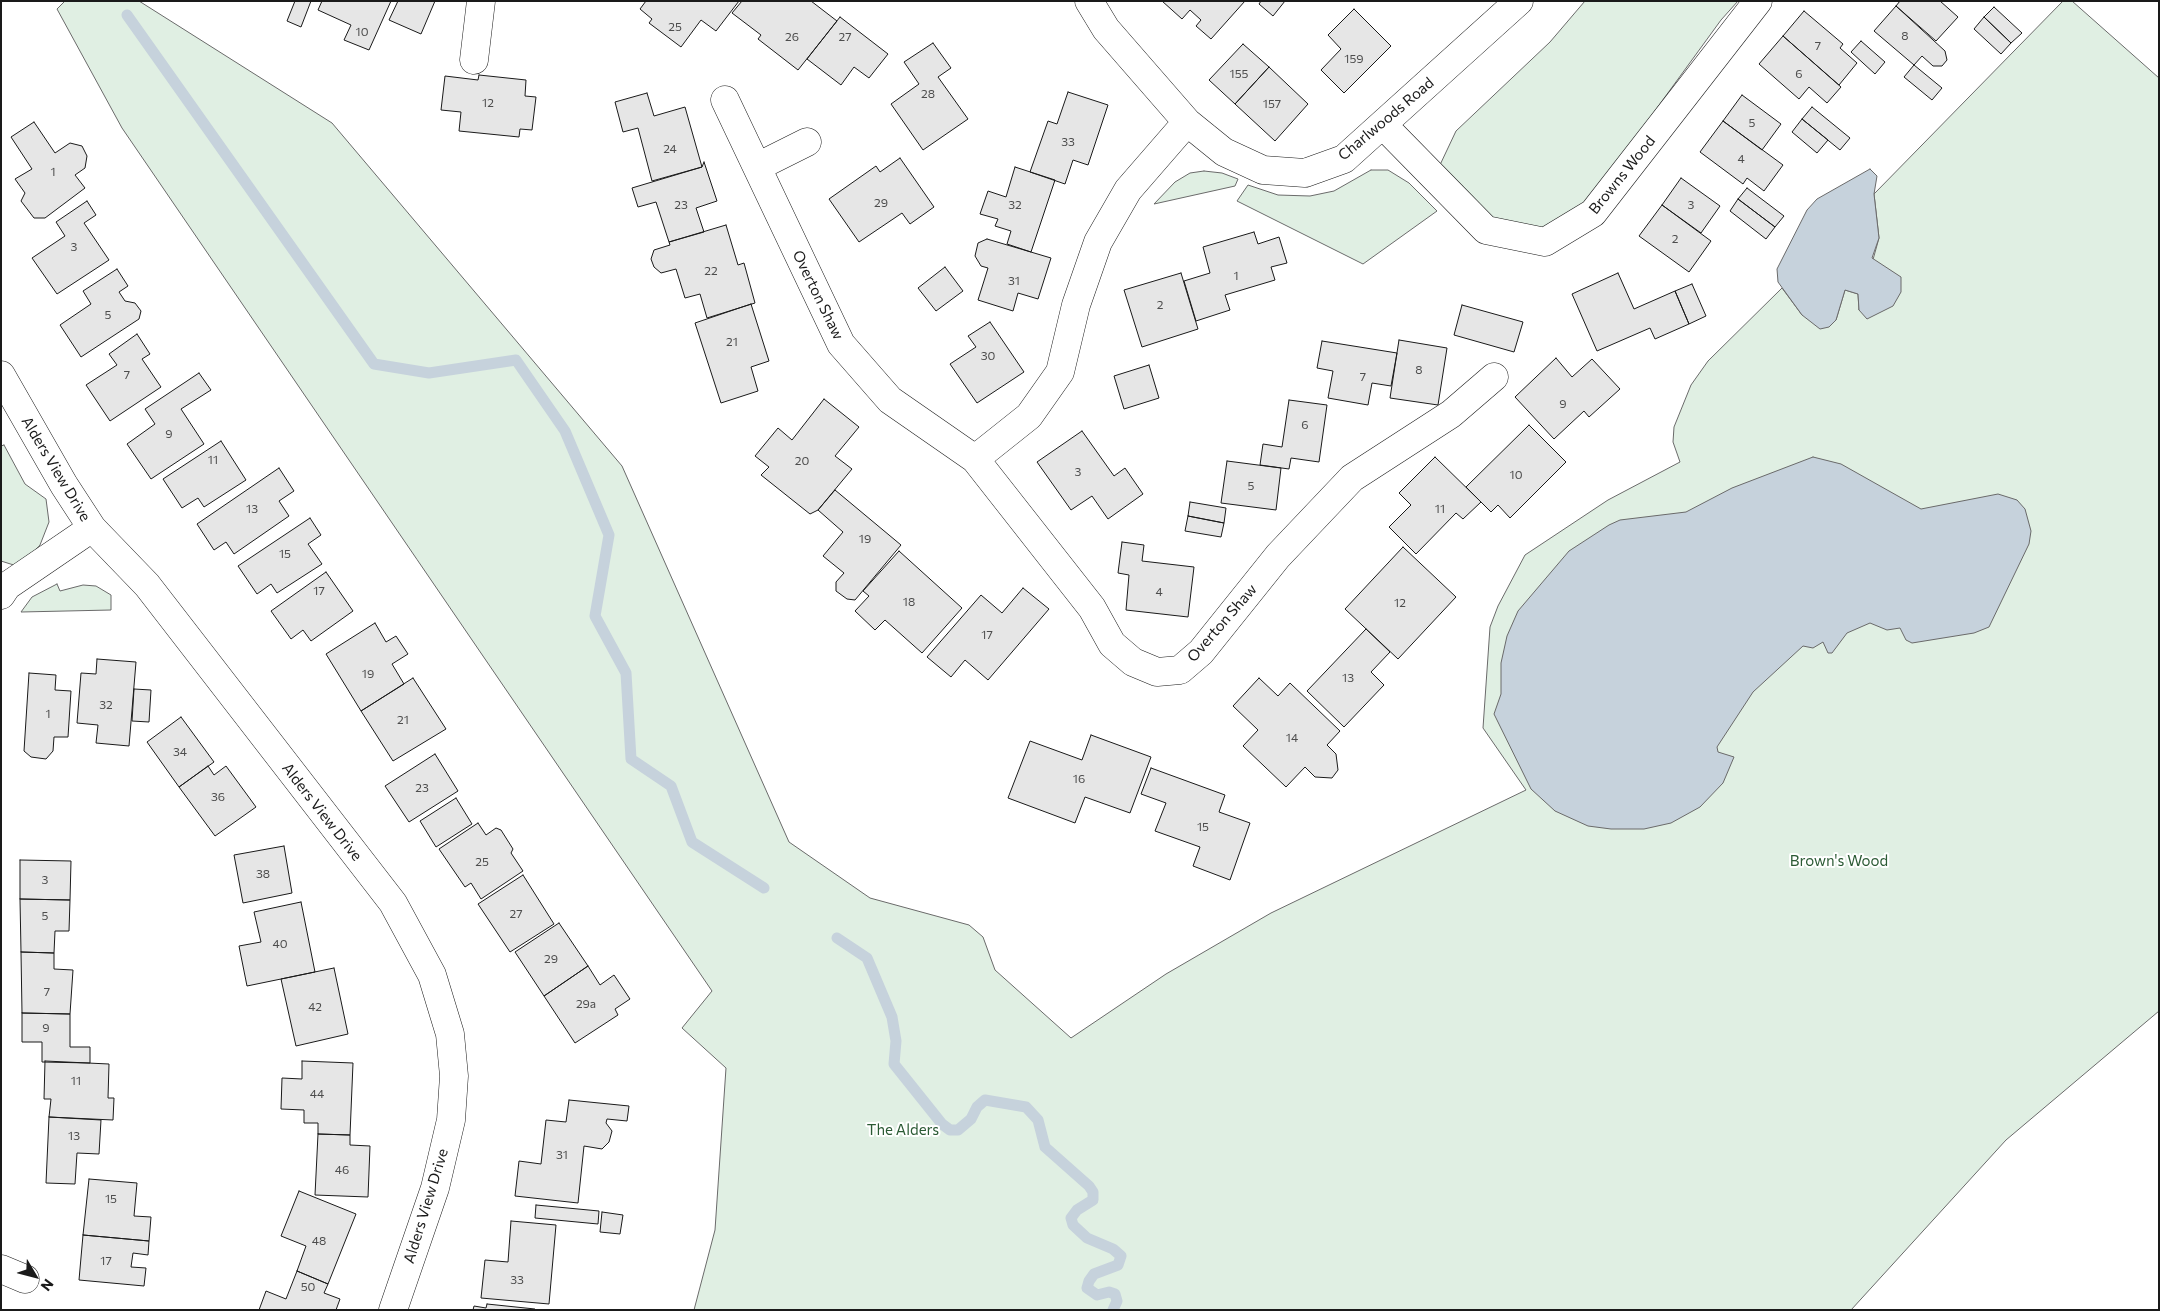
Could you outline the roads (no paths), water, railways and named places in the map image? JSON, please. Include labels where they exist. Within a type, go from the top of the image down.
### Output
[{"type":"street","points":[[474,60],[481,1]]},
{"type":"street","name":"Charlwoods Road","points":[[1090,1],[1106,29],[1187,122],[1224,152],[1263,170],[1305,173],[1344,159],[1514,3]]},
{"type":"street","name":"Browns Wood","points":[[1383,125],[1486,230],[1546,242],[1593,214],[1758,1]]},
{"type":"street","name":"Overton Shaw","points":[[725,100],[841,344],[890,400],[975,460],[1092,608],[1112,644],[1133,662],[1156,672],[1180,670],[1201,652],[1278,556],[1352,478],[1451,414],[1494,377]]},
{"type":"street","points":[[975,460],[1029,416],[1060,372],[1076,305],[1098,242],[1128,190],[1187,122]]},
{"type":"street","points":[[757,167],[807,142]]},
{"type":"street","name":"Alders View Drive","points":[[1,375],[64,486],[92,528],[147,585],[393,903],[432,975],[450,1034],[454,1076],[451,1120],[435,1188],[393,1310]]},
{"type":"street","points":[[1,595],[7,586],[92,528]]},
{"type":"waterway","points":[[127,15],[374,364],[429,373],[516,360],[565,431],[609,535],[595,616],[626,673],[631,759],[671,786],[692,842],[764,888]]},
{"type":"waterway","points":[[837,938],[867,958],[892,1017],[896,1041],[894,1064],[942,1124],[950,1130],[958,1130],[971,1119],[977,1107],[985,1100],[1026,1107],[1038,1120],[1045,1147],[1089,1186],[1093,1192],[1093,1200],[1077,1210],[1071,1218],[1073,1225],[1087,1238],[1113,1249],[1121,1256],[1118,1265],[1094,1274],[1087,1288],[1097,1295],[1109,1292],[1115,1294],[1117,1301],[1113,1310]]},
{"type":"park label","name":"Brown's Wood","points":[[1839,861]]},
{"type":"park label","name":"The Alders","points":[[903,1130]]}]
